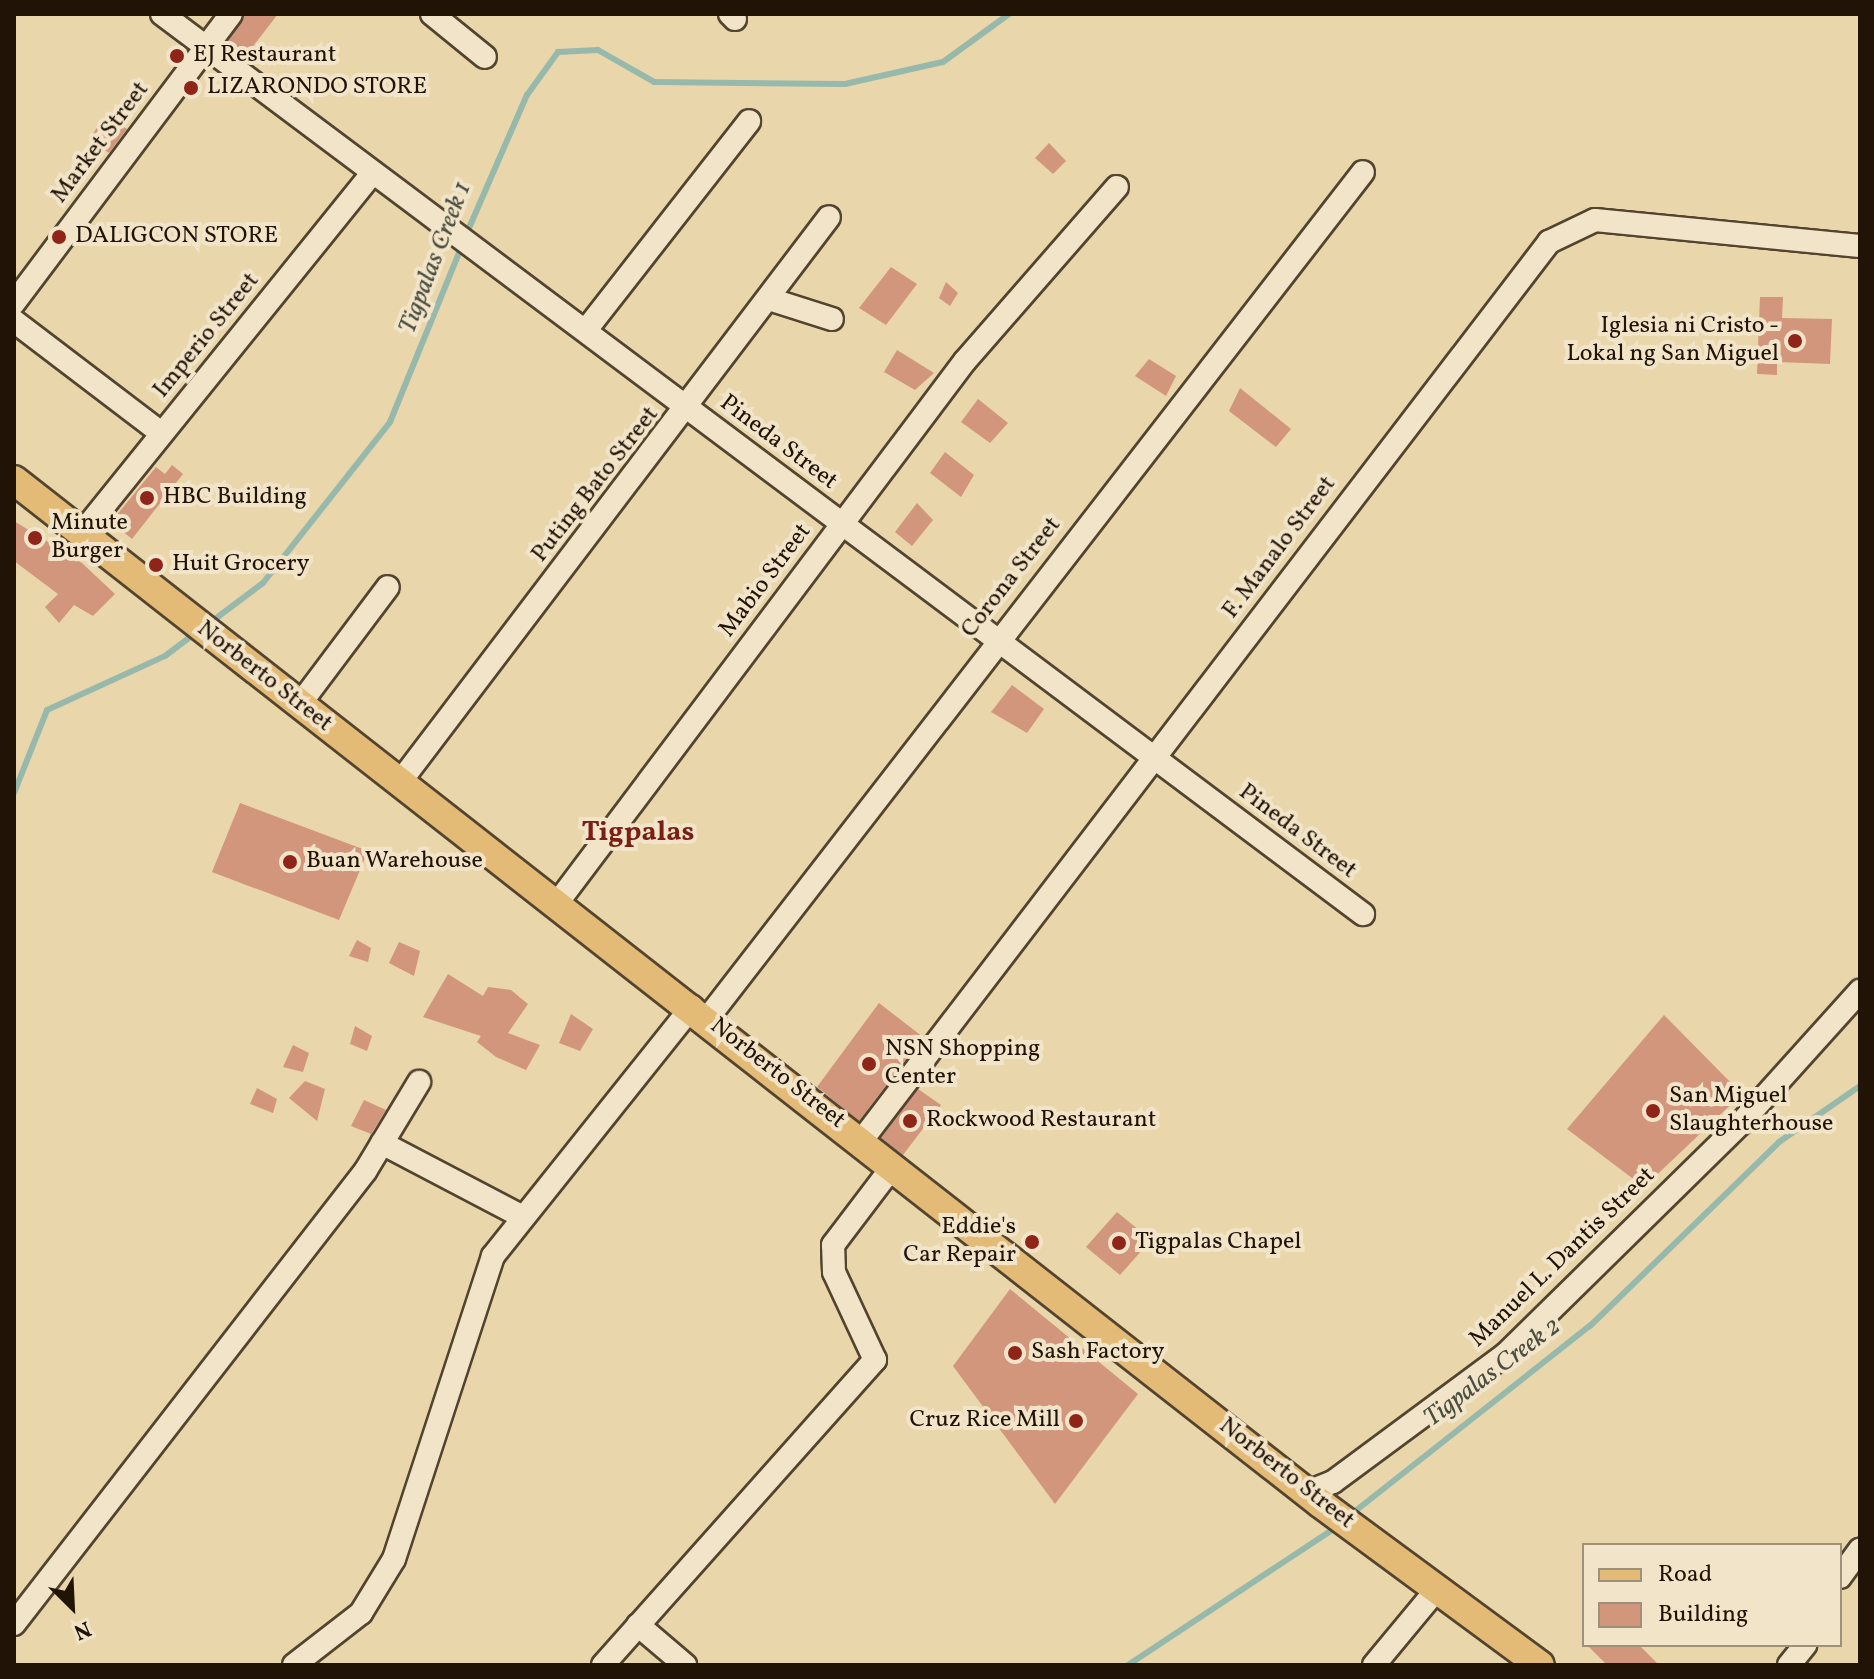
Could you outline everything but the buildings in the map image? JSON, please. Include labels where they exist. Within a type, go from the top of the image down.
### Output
[{"type":"main road","name":"Norberto Street","points":[[14,480],[222,645],[558,902],[1314,1497],[1540,1665]]},
{"type":"street","name":"Pineda Street","points":[[162,14],[1363,914]]},
{"type":"street","name":"Market Street","points":[[14,303],[231,14]]},
{"type":"street","points":[[432,14],[485,57]]},
{"type":"street","points":[[586,330],[749,121]]},
{"type":"street","name":"Corona Street","points":[[294,1665],[361,1613],[394,1559],[481,1282],[523,1217],[699,1013],[998,639],[1363,172]]},
{"type":"street","name":"Imperio Street","points":[[82,533],[373,173]]},
{"type":"street","name":"Mabio Street","points":[[558,902],[965,361],[1117,187]]},
{"type":"street","name":"Puting Bato Street","points":[[400,782],[689,408],[829,217]]},
{"type":"street","name":"F. Manalo Street","points":[[862,1140],[1154,757],[1564,231],[1595,220],[1860,246]]},
{"type":"street","points":[[769,299],[832,319]]},
{"type":"street","points":[[14,321],[161,433]]},
{"type":"street","points":[[300,704],[388,587]]},
{"type":"street","name":"Manuel L. Dantis Street","points":[[1314,1497],[1506,1354],[1741,1123],[1860,991]]},
{"type":"street","points":[[14,1624],[382,1143],[419,1082]]},
{"type":"street","points":[[382,1143],[523,1217]]},
{"type":"street","points":[[603,1665],[875,1360],[834,1272],[833,1245],[893,1166]]},
{"type":"street","points":[[1842,1574],[1860,1549]]},
{"type":"street","points":[[1374,1665],[1438,1588]]},
{"type":"street","points":[[638,1625],[685,1665]]},
{"type":"street","points":[[1789,1665],[1803,1647]]},
{"type":"waterway","name":"Tigpalas Creek 1","points":[[466,235],[527,95],[558,52],[598,50],[654,82],[845,84],[943,62],[1009,14]]},
{"type":"waterway","name":"Tigpalas Creek 1","points":[[211,622],[263,583],[390,422],[462,246]]},
{"type":"waterway","name":"Tigpalas Creek 1","points":[[14,793],[47,710],[165,656],[195,633]]},
{"type":"waterway","name":"Tigpalas Creek 2","points":[[1349,1516],[1590,1326],[1779,1142],[1860,1086]]},
{"type":"waterway","name":"Tigpalas Creek 2","points":[[1128,1665],[1338,1526]]},
{"type":"place","name":"EJ Restaurant","points":[[177,56]]},
{"type":"place","name":"LIZARONDO STORE","points":[[191,88]]},
{"type":"place","name":"DALIGCON STORE","points":[[59,237]]},
{"type":"place","name":"Iglesia ni Cristo - Lokal ng San Miguel","points":[[1795,341]]},
{"type":"place","name":"HBC Building","points":[[147,498]]},
{"type":"place","name":"Minute Burger","points":[[35,538]]},
{"type":"place","name":"Huit Grocery","points":[[156,565]]},
{"type":"place","name":"Buan Warehouse","points":[[290,862]]},
{"type":"place","name":"NSN Shopping Center","points":[[869,1064]]},
{"type":"place","name":"San Miguel Slaughterhouse","points":[[1653,1111]]},
{"type":"place","name":"Rockwood Restaurant","points":[[910,1121]]},
{"type":"place","name":"Eddie's Car Repair","points":[[1032,1242]]},
{"type":"place","name":"Tigpalas Chapel","points":[[1119,1243]]},
{"type":"place","name":"Sash Factory","points":[[1015,1353]]},
{"type":"place","name":"Cruz Rice Mill","points":[[1076,1421]]},
{"type":"district","name":"Tigpalas","points":[[638,833]]}]
